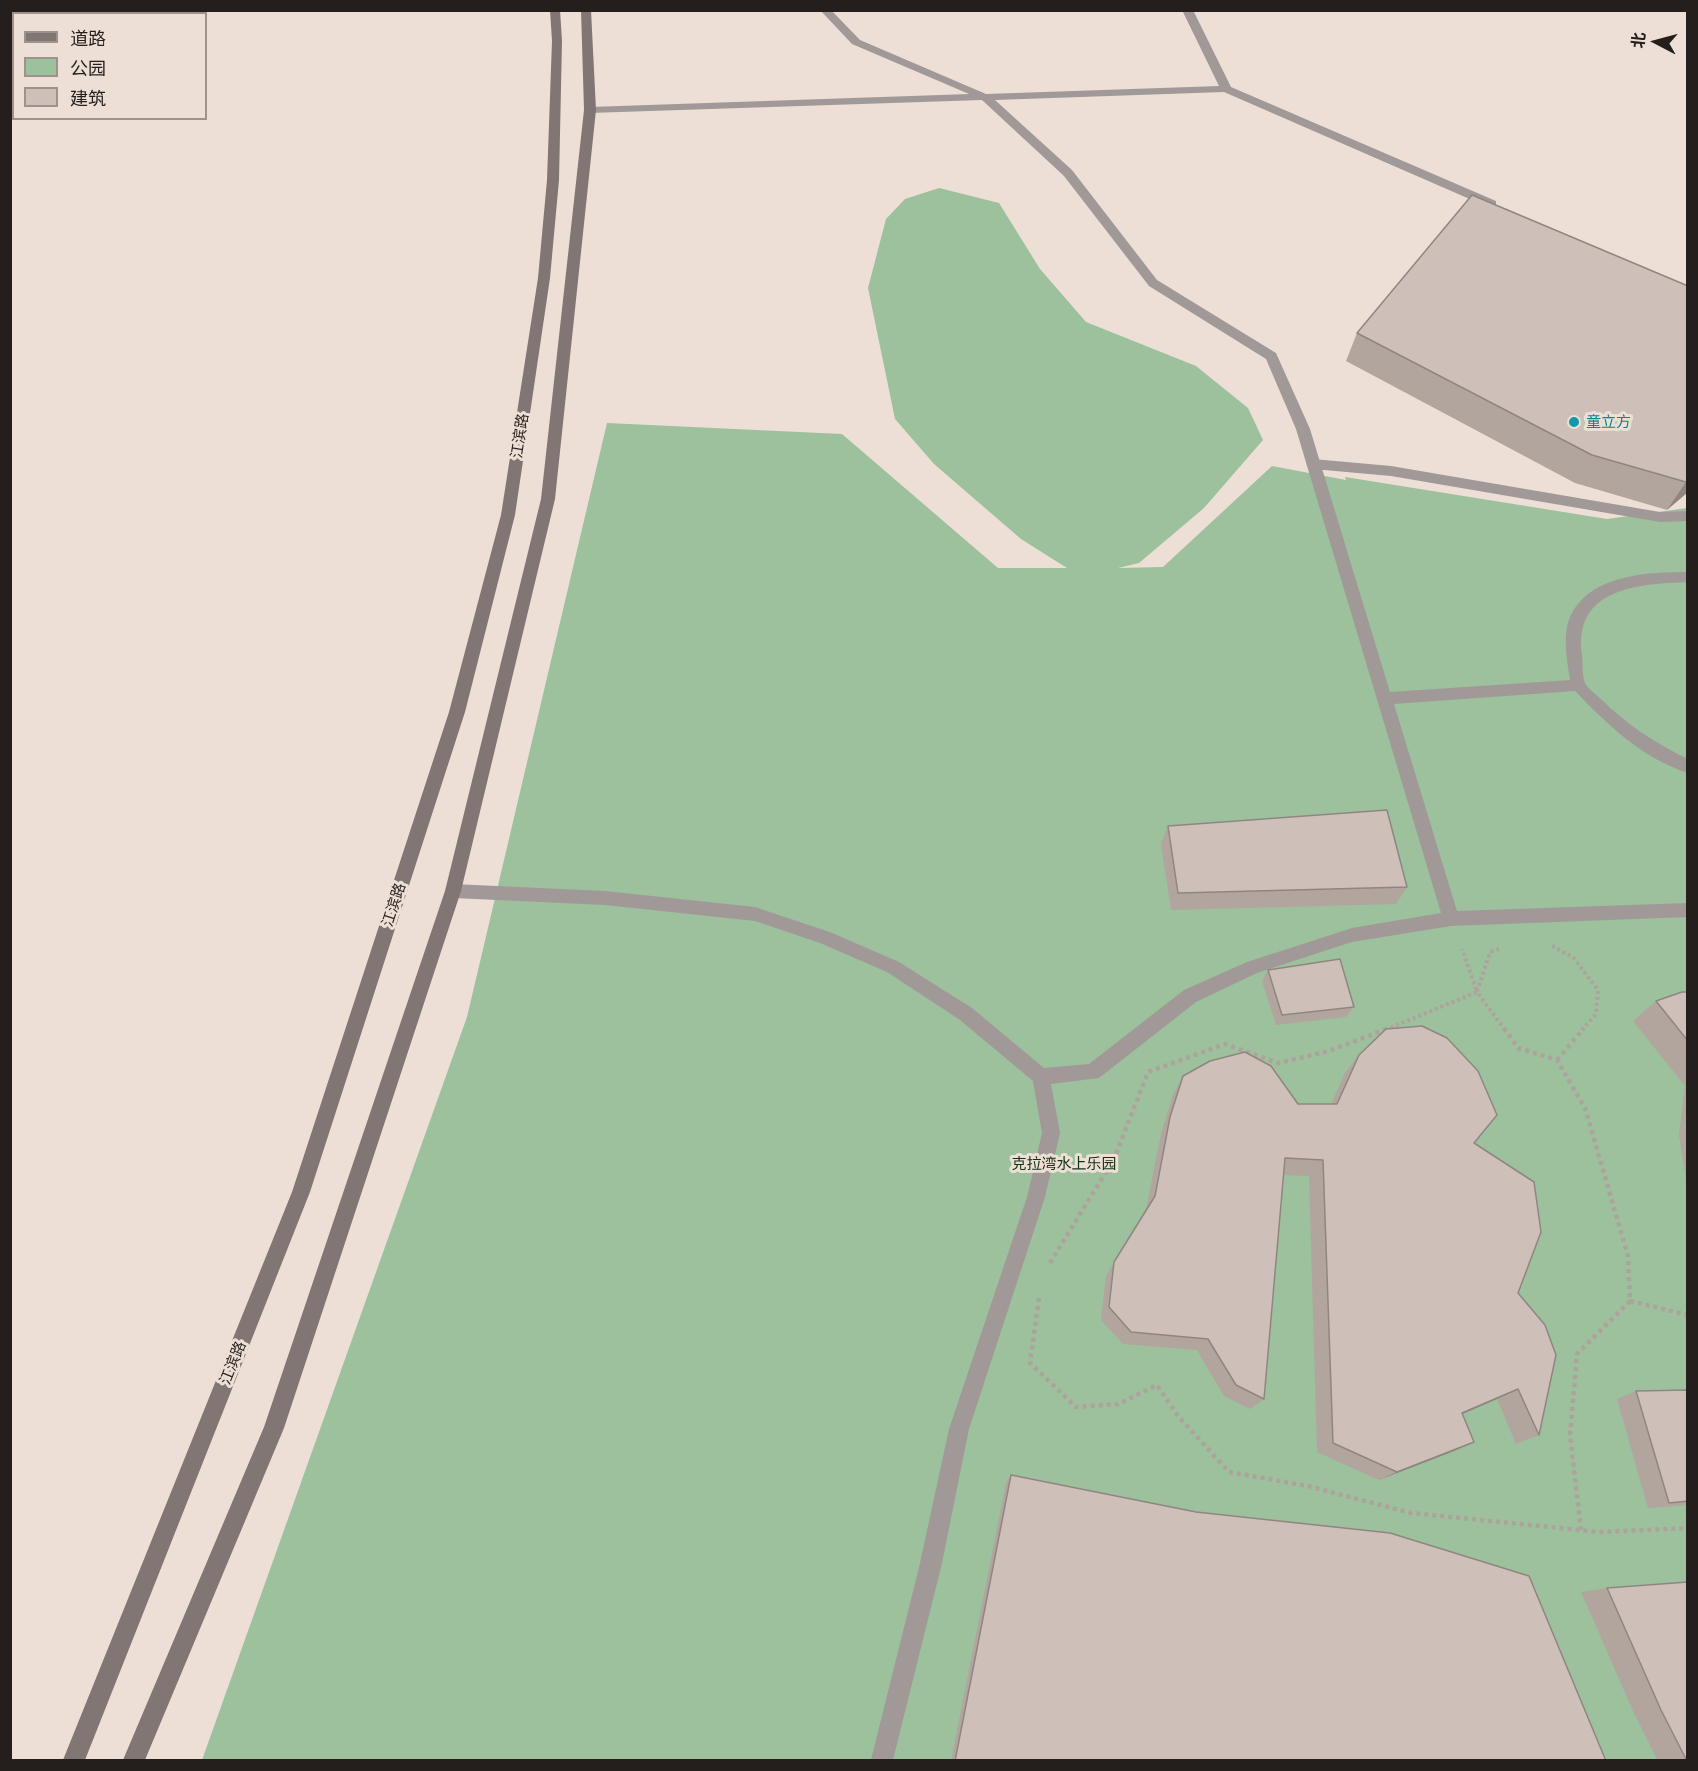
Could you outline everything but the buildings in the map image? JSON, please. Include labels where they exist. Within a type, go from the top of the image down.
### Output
[{"type":"main road","name":"江滨路","points":[[74,1761],[301,1192],[457,712],[508,515],[544,278],[553,180],[557,41],[555,10]]},
{"type":"main road","points":[[134,1761],[274,1428],[453,891],[548,499],[590,110],[586,10]]},
{"type":"street","points":[[825,10],[856,42],[985,97],[1068,173],[1153,282],[1271,356],[1303,429],[1451,920]]},
{"type":"street","points":[[1187,10],[1226,89]]},
{"type":"street","points":[[590,110],[1226,89],[1501,208]]},
{"type":"street","points":[[1313,464],[1391,471],[1660,517],[1687,516]]},
{"type":"street","points":[[1688,577],[1644,578],[1606,589],[1579,613],[1573,645],[1578,685],[1619,727],[1654,750],[1688,767]]},
{"type":"street","points":[[1384,699],[1578,685]]},
{"type":"street","points":[[453,891],[605,898],[755,914],[824,937],[894,967],[966,1014],[1041,1077],[1051,1133],[1036,1197],[959,1429],[931,1563],[882,1761]]},
{"type":"street","points":[[1041,1077],[1093,1072],[1190,996],[1253,967],[1352,934],[1451,920],[1688,910]]},
{"type":"path","points":[[1451,920],[1477,992],[1518,1048],[1557,1060],[1585,1108],[1628,1256],[1630,1301],[1577,1354],[1570,1435],[1581,1530]]},
{"type":"path","points":[[1543,941],[1573,957],[1598,990],[1596,1014],[1557,1060]]},
{"type":"path","points":[[1048,1266],[1114,1159],[1148,1072],[1225,1044],[1278,1063],[1329,1052],[1435,1011],[1477,992],[1490,952],[1501,948]]},
{"type":"path","points":[[1040,1287],[1030,1363],[1076,1407],[1118,1404],[1157,1385],[1178,1416],[1229,1472],[1308,1485],[1411,1513],[1599,1532],[1688,1528]]},
{"type":"path","points":[[1630,1301],[1688,1315]]},
{"type":"green space","name":"克拉湾水上乐园","points":[[939,188],[999,203],[1040,269],[1086,322],[1196,366],[1248,408],[1263,440],[1204,508],[1139,563],[1118,568],[1163,567],[1272,466],[1346,480],[1345,477],[1607,519],[1687,508],[1687,1760],[202,1760],[467,1017],[607,423],[842,434],[998,568],[1067,568],[1021,539],[934,464],[895,419],[868,288],[886,219],[905,199]]},
{"type":"place","name":"童立方","points":[[1574,422]]}]
